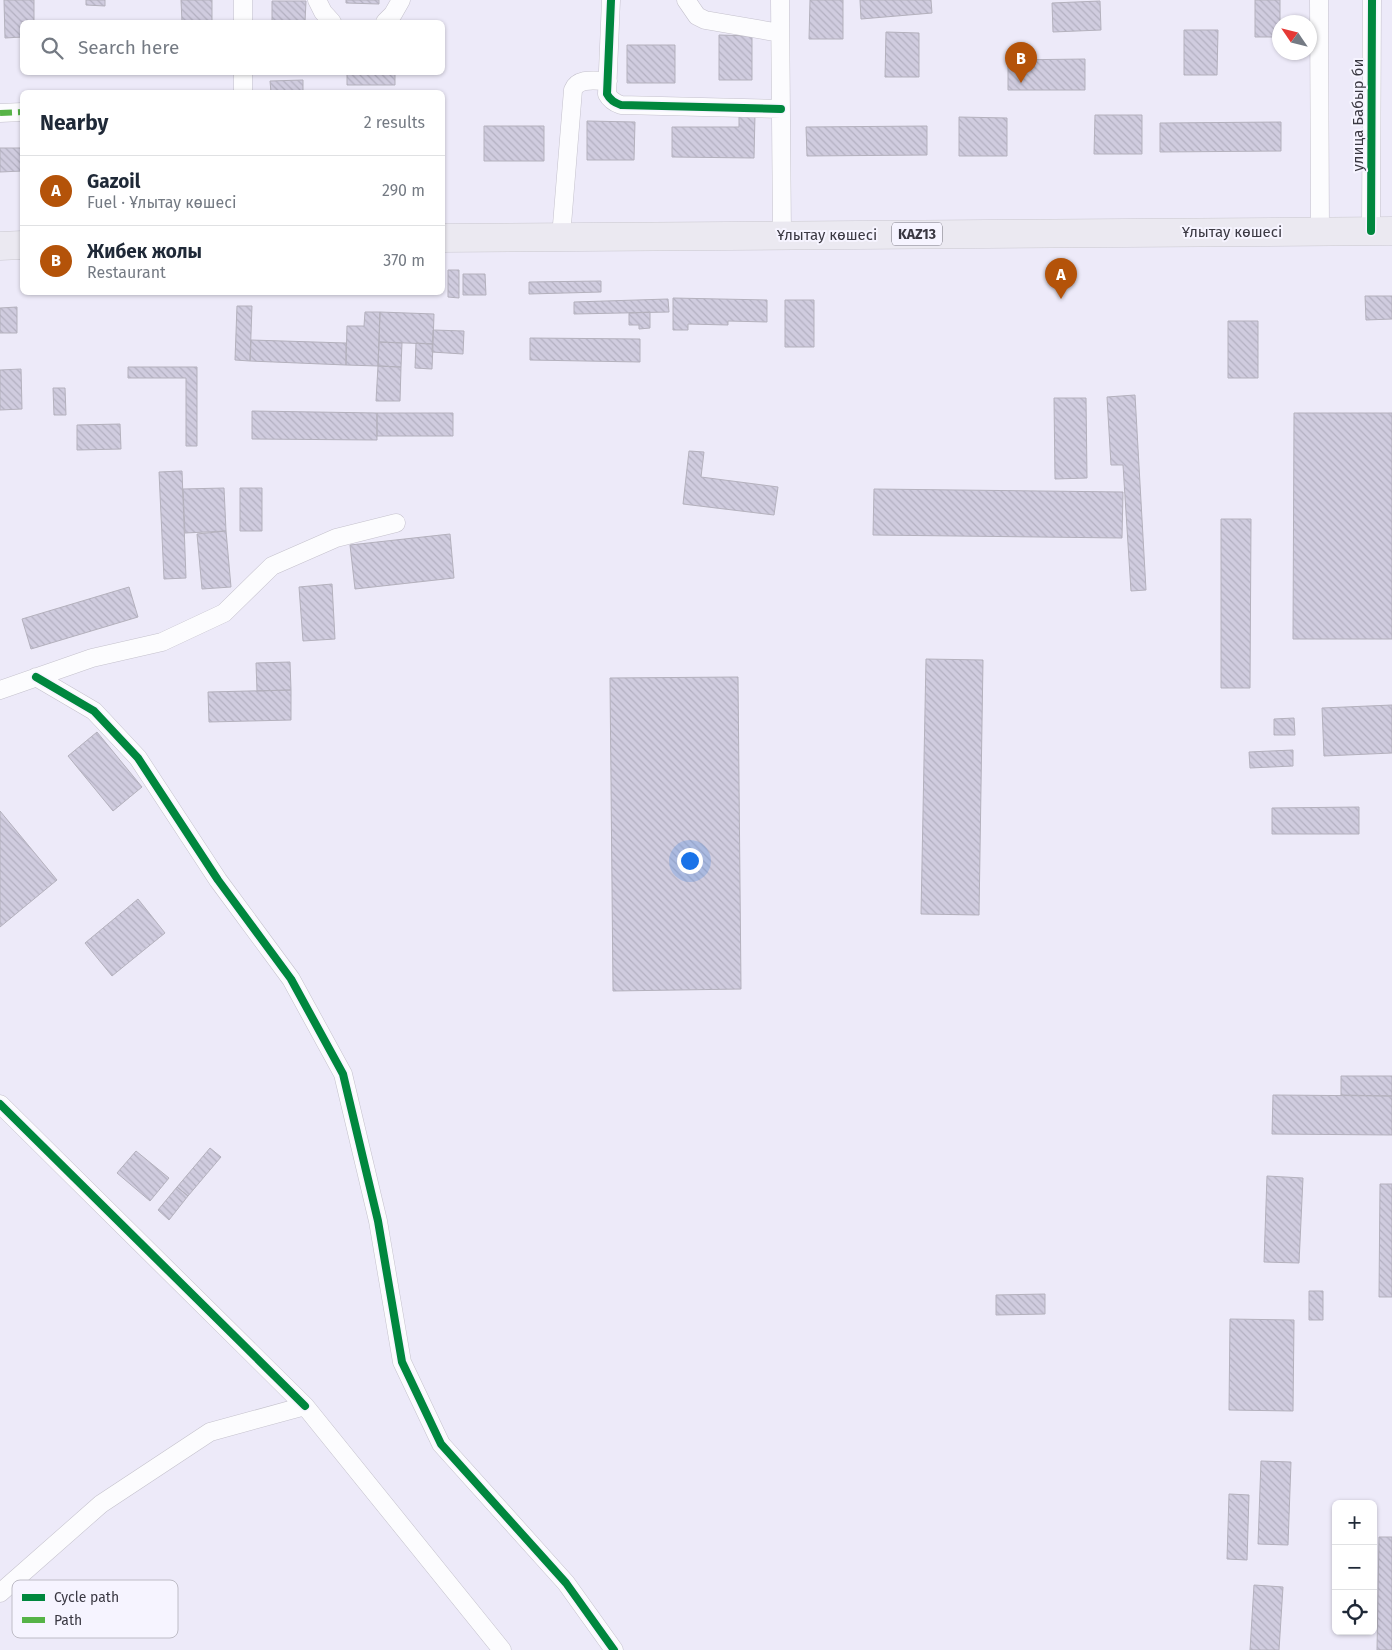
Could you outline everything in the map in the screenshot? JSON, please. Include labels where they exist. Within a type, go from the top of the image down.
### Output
[{"type":"main road","name":"Ұлытау көшесі","points":[[445,238],[1382,231]]},
{"type":"main road","points":[[0,246],[20,245]]},
{"type":"street","points":[[243,0],[243,20]]},
{"type":"street","points":[[318,0],[323,12],[330,20]]},
{"type":"street","points":[[387,20],[401,0]]},
{"type":"street","points":[[611,0],[607,94],[609,98],[621,105],[781,109]]},
{"type":"street","points":[[686,0],[697,16],[705,20],[780,33]]},
{"type":"street","points":[[780,0],[782,235]]},
{"type":"street","points":[[1319,0],[1320,231]]},
{"type":"street","name":"улица Бабыр би","points":[[1372,0],[1382,231]]},
{"type":"street","points":[[243,75],[243,90]]},
{"type":"street","points":[[561,237],[573,90],[580,81],[608,81]]},
{"type":"street","points":[[0,113],[20,112]]},
{"type":"street","points":[[0,690],[92,658],[162,642],[224,613],[272,566],[336,538],[396,523]]},
{"type":"street","points":[[36,677],[94,711],[138,758],[218,880],[291,978],[343,1074],[378,1221],[402,1362],[441,1444],[566,1583],[614,1650]]},
{"type":"street","points":[[0,1104],[305,1406],[502,1650]]},
{"type":"street","points":[[14,1580],[101,1504],[210,1432],[305,1406]]},
{"type":"street","points":[[0,1592],[12,1582]]},
{"type":"building","points":[[4,0],[34,0],[34,20],[20,20],[20,37],[5,38]]},
{"type":"building","points":[[86,0],[105,0],[105,6],[86,5]]},
{"type":"building","points":[[181,0],[212,0],[212,20],[182,20]]},
{"type":"building","points":[[346,0],[379,0],[379,4],[346,3]]},
{"type":"building","points":[[810,0],[843,0],[843,39],[809,39]]},
{"type":"building","points":[[860,0],[931,0],[932,13],[861,19]]},
{"type":"building","points":[[1255,0],[1280,0],[1280,15],[1272,15],[1272,37],[1255,37]]},
{"type":"building","points":[[272,1],[306,1],[305,20],[272,20]]},
{"type":"building","points":[[1100,1],[1101,30],[1053,32],[1052,3]]},
{"type":"building","points":[[1184,30],[1218,30],[1217,75],[1184,75]]},
{"type":"building","points":[[886,32],[919,33],[919,77],[885,77]]},
{"type":"building","points":[[719,35],[752,36],[752,80],[719,80]]},
{"type":"building","points":[[627,45],[675,45],[675,83],[627,83]]},
{"type":"building","points":[[1085,59],[1085,90],[1008,90],[1008,60]]},
{"type":"building","points":[[347,75],[395,75],[395,85],[347,85]]},
{"type":"building","points":[[303,80],[303,90],[271,90],[270,81]]},
{"type":"building","points":[[739,114],[755,114],[754,158],[672,157],[672,127],[739,127]]},
{"type":"building","points":[[1095,115],[1142,115],[1142,154],[1094,154]]},
{"type":"building","points":[[959,117],[1007,118],[1007,156],[959,156]]},
{"type":"building","points":[[587,121],[635,122],[634,160],[587,160]]},
{"type":"building","points":[[1281,122],[1281,151],[1160,152],[1160,123]]},
{"type":"building","points":[[484,126],[544,126],[544,161],[484,161]]},
{"type":"building","points":[[927,126],[927,155],[807,156],[806,127]]},
{"type":"building","points":[[0,148],[20,148],[20,171],[0,172]]},
{"type":"building","points":[[448,270],[459,270],[459,298],[448,297]]},
{"type":"building","points":[[463,274],[485,274],[486,295],[463,295]]},
{"type":"building","points":[[601,281],[601,292],[529,294],[529,282]]},
{"type":"building","points":[[1365,296],[1392,296],[1392,319],[1366,320]]},
{"type":"building","points":[[673,298],[767,300],[767,322],[728,321],[728,325],[688,324],[688,330],[673,330]]},
{"type":"building","points":[[668,299],[669,312],[574,314],[574,302]]},
{"type":"building","points":[[785,300],[814,300],[814,347],[785,347]]},
{"type":"building","points":[[237,306],[252,306],[250,361],[235,360]]},
{"type":"building","points":[[17,307],[17,333],[0,333],[0,308]]},
{"type":"building","points":[[365,312],[380,312],[378,366],[346,365],[347,326],[364,326]]},
{"type":"building","points":[[380,312],[434,314],[433,344],[379,342]]},
{"type":"building","points":[[650,312],[650,328],[639,329],[639,325],[629,325],[629,313]]},
{"type":"building","points":[[1228,321],[1258,321],[1258,378],[1228,378]]},
{"type":"building","points":[[433,330],[464,331],[463,354],[432,352]]},
{"type":"building","points":[[530,338],[640,339],[640,362],[530,360]]},
{"type":"building","points":[[251,340],[346,343],[346,365],[250,361]]},
{"type":"building","points":[[379,342],[402,343],[401,367],[378,366]]},
{"type":"building","points":[[416,343],[433,344],[432,369],[415,368]]},
{"type":"building","points":[[378,366],[401,367],[400,401],[376,401]]},
{"type":"building","points":[[128,367],[197,367],[197,446],[186,446],[186,378],[128,378]]},
{"type":"building","points":[[21,369],[22,409],[0,410],[0,370]]},
{"type":"building","points":[[53,388],[65,388],[66,415],[54,415]]},
{"type":"building","points":[[1135,395],[1146,590],[1131,591],[1123,465],[1111,465],[1107,397]]},
{"type":"building","points":[[1054,398],[1086,398],[1087,478],[1055,479]]},
{"type":"building","points":[[252,411],[377,413],[377,440],[252,439]]},
{"type":"building","points":[[377,413],[453,413],[453,436],[377,436]]},
{"type":"building","points":[[1294,413],[1392,413],[1392,639],[1293,639]]},
{"type":"building","points":[[120,424],[121,449],[77,450],[77,425]]},
{"type":"building","points":[[689,451],[704,452],[701,477],[778,487],[774,515],[683,504]]},
{"type":"building","points":[[182,471],[186,578],[164,579],[159,472]]},
{"type":"building","points":[[224,488],[226,531],[185,533],[183,489]]},
{"type":"building","points":[[240,488],[262,488],[262,531],[240,531]]},
{"type":"building","points":[[874,489],[1123,492],[1122,538],[873,535]]},
{"type":"building","points":[[1221,519],[1251,519],[1250,688],[1221,688]]},
{"type":"building","points":[[226,531],[231,587],[202,589],[197,534]]},
{"type":"building","points":[[450,534],[454,578],[355,589],[350,545]]},
{"type":"building","points":[[332,584],[335,639],[303,641],[299,587]]},
{"type":"building","points":[[129,587],[138,617],[31,649],[22,619]]},
{"type":"building","points":[[926,659],[983,660],[979,915],[921,914]]},
{"type":"building","points":[[290,662],[291,690],[257,691],[256,663]]},
{"type":"building","points":[[738,677],[741,989],[613,991],[610,678]]},
{"type":"building","points":[[291,690],[291,720],[209,722],[208,692]]},
{"type":"building","points":[[1392,705],[1392,753],[1324,756],[1322,708]]},
{"type":"building","points":[[1294,718],[1295,735],[1274,735],[1274,719]]},
{"type":"building","points":[[97,732],[142,787],[113,811],[68,756]]},
{"type":"building","points":[[1293,750],[1293,766],[1250,768],[1249,752]]},
{"type":"building","points":[[1359,807],[1359,834],[1272,834],[1272,808]]},
{"type":"building","points":[[0,811],[57,880],[0,927]]},
{"type":"building","points":[[138,899],[165,933],[112,976],[85,943]]},
{"type":"building","points":[[1341,1076],[1392,1076],[1392,1096],[1341,1095]]},
{"type":"building","points":[[1273,1095],[1392,1096],[1392,1135],[1272,1134]]},
{"type":"building","points":[[210,1148],[221,1157],[188,1196],[177,1187]]},
{"type":"building","points":[[136,1151],[169,1178],[150,1201],[117,1173]]},
{"type":"building","points":[[1267,1176],[1303,1178],[1299,1263],[1264,1262]]},
{"type":"building","points":[[1380,1184],[1392,1184],[1392,1297],[1379,1297]]},
{"type":"building","points":[[177,1187],[188,1196],[169,1220],[158,1210]]},
{"type":"building","points":[[1309,1291],[1323,1291],[1323,1320],[1309,1320]]},
{"type":"building","points":[[1045,1294],[1045,1314],[996,1315],[996,1295]]},
{"type":"building","points":[[1230,1319],[1294,1320],[1293,1411],[1229,1410]]},
{"type":"building","points":[[1261,1461],[1291,1462],[1288,1545],[1258,1544]]},
{"type":"building","points":[[1229,1494],[1249,1495],[1247,1560],[1227,1559]]},
{"type":"building","points":[[1379,1537],[1392,1537],[1392,1650],[1377,1650]]},
{"type":"building","points":[[1254,1585],[1283,1587],[1279,1650],[1250,1650]]},
{"type":"marked path","points":[[0,113],[20,112]]},
{"type":"cycle path","points":[[611,0],[607,94],[615,102],[621,105],[781,109]]},
{"type":"cycle path","points":[[1371,231],[1372,0]]},
{"type":"cycle path","points":[[36,677],[94,711],[138,758],[218,880],[291,979],[343,1074],[378,1221],[402,1362],[441,1444],[566,1583],[614,1650]]},
{"type":"cycle path","points":[[0,1104],[305,1406]]},
{"type":"place","name":"Жибек жолы","points":[[1021,83]]},
{"type":"place","name":"Gazoil","points":[[1061,299]]}]
